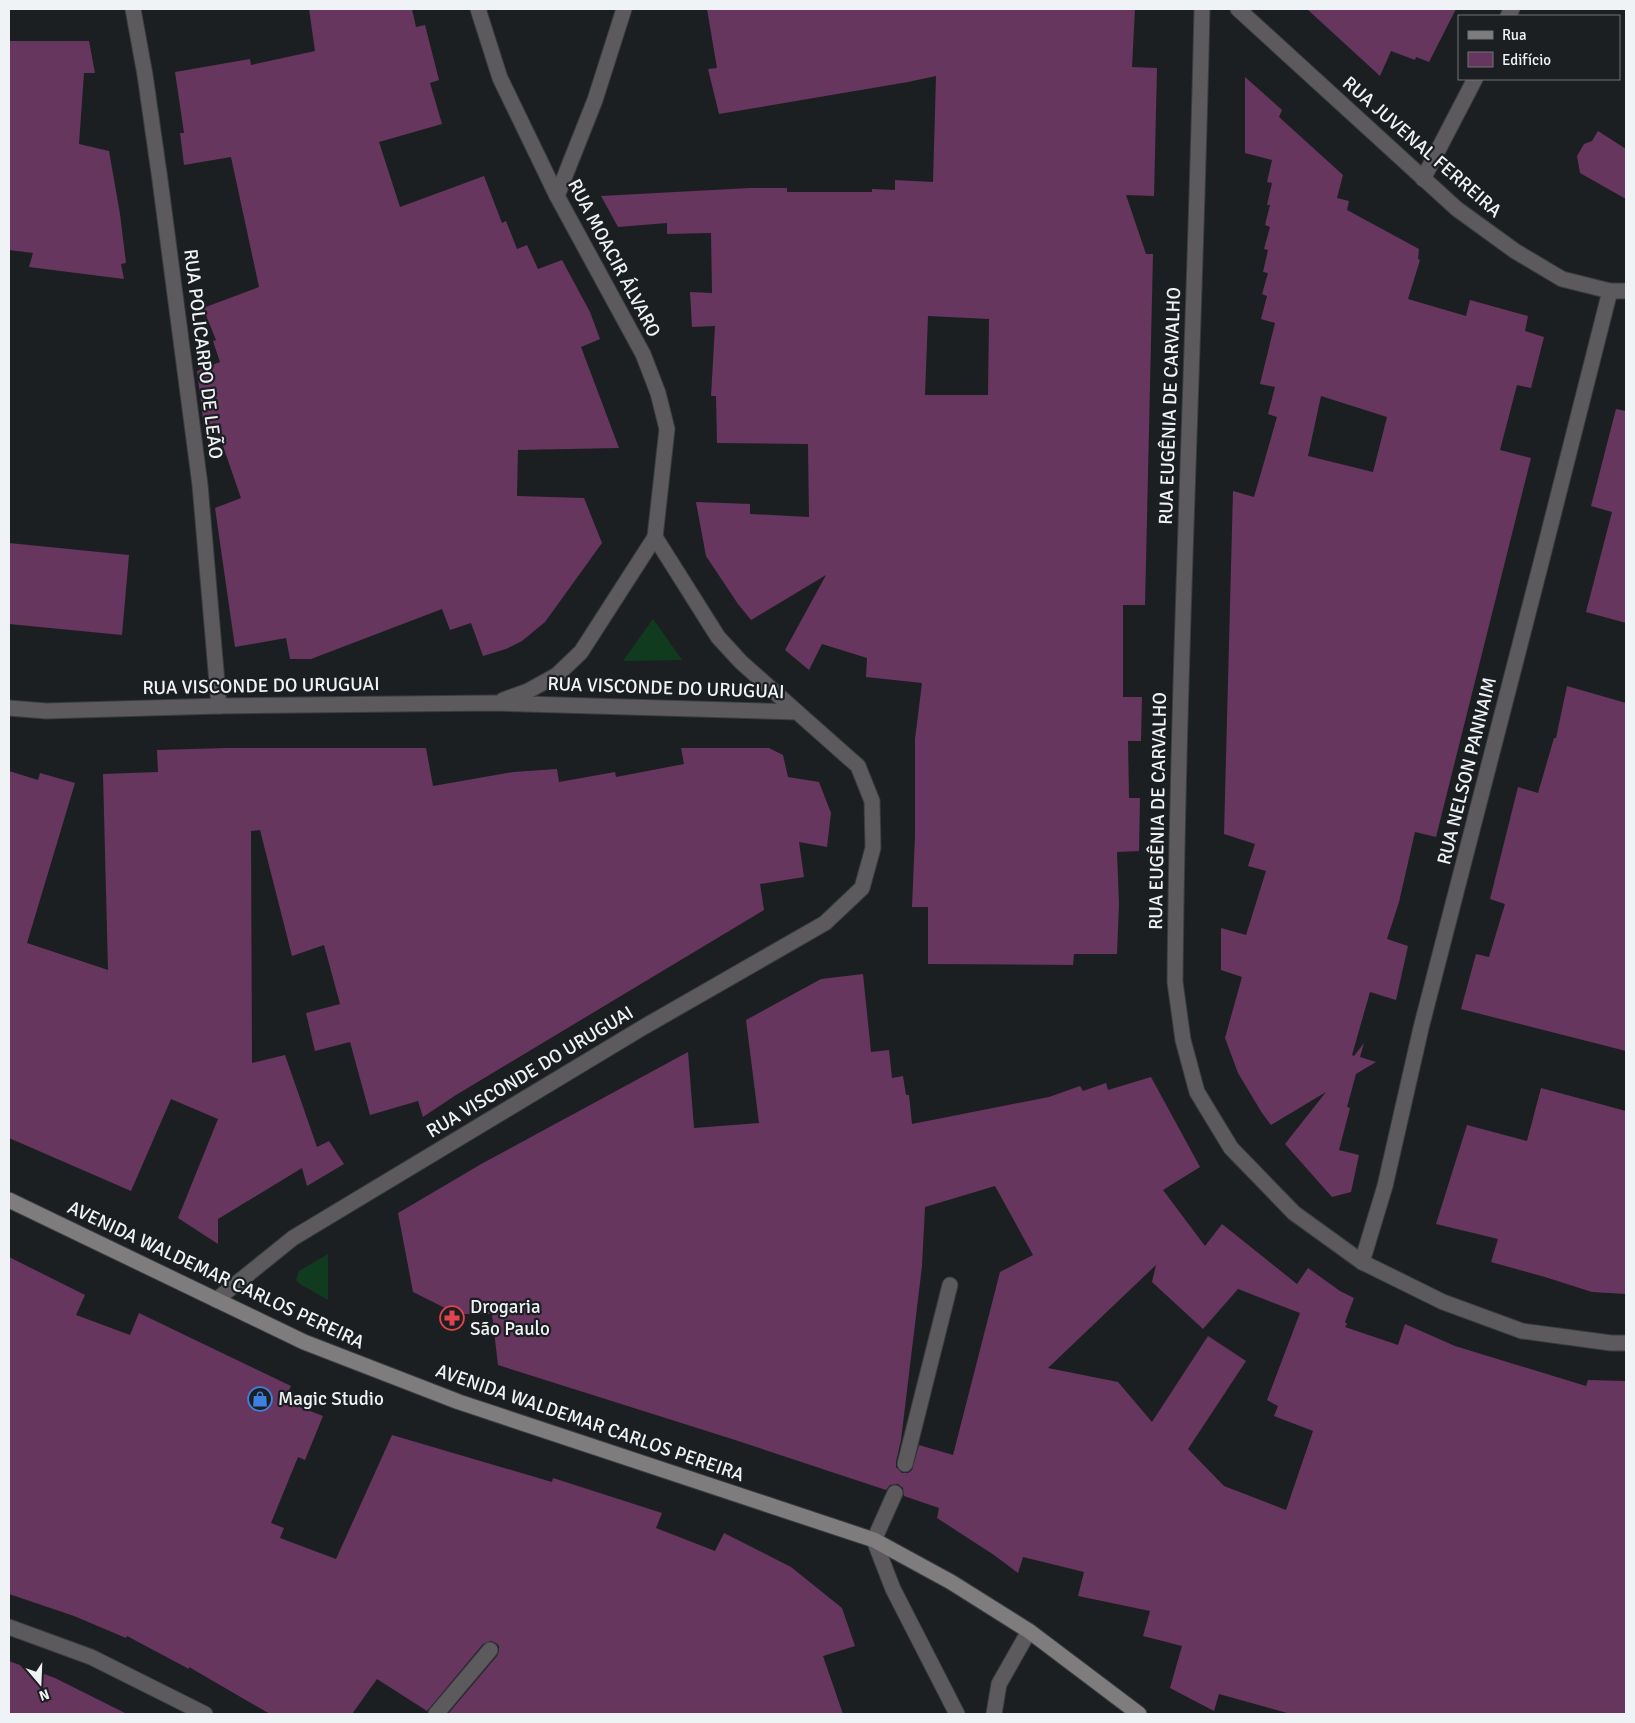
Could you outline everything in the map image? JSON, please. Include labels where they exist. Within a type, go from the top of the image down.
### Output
[{"type":"street","name":"RUA POLICARPO DE LEÃO","points":[[133,9],[159,170],[200,486],[219,706]]},
{"type":"street","name":"RUA MOACIR ÁLVARO","points":[[478,9],[500,78],[557,196],[643,354],[658,393],[666,429],[655,537],[581,652],[558,675],[528,691],[493,703]]},
{"type":"street","points":[[557,196],[595,100],[624,9]]},
{"type":"street","name":"RUA EUGÊNIA DE CARVALHO","points":[[1202,9],[1175,982],[1183,1040],[1197,1092],[1231,1148],[1294,1214],[1362,1262],[1443,1302],[1522,1331],[1611,1344],[1626,1343]]},
{"type":"street","name":"RUA JUVENAL FERREIRA","points":[[1238,9],[1457,209],[1507,246],[1562,279],[1610,291],[1626,291]]},
{"type":"street","points":[[1423,179],[1475,80]]},
{"type":"street","name":"RUA NELSON PANNAIM","points":[[1362,1262],[1385,1186],[1421,1028],[1610,291]]},
{"type":"street","points":[[655,537],[718,637],[741,662],[797,712]]},
{"type":"street","name":"RUA VISCONDE DO URUGUAI","points":[[9,708],[46,711],[219,706],[493,703],[797,712],[858,766],[872,801],[873,848],[862,888],[825,923],[642,1028],[293,1238],[216,1300]]},
{"type":"street","name":"AVENIDA WALDEMAR CARLOS PEREIRA","points":[[9,1200],[304,1342],[459,1402],[874,1540],[951,1582],[1030,1631],[1139,1714]]},
{"type":"street","points":[[905,1464],[950,1285]]},
{"type":"street","points":[[895,1493],[874,1540],[893,1588],[957,1714]]},
{"type":"street","points":[[9,1627],[91,1657],[205,1714]]},
{"type":"street","points":[[994,1714],[999,1684],[1030,1631]]},
{"type":"street","points":[[436,1714],[490,1650]]},
{"type":"green space","points":[[653,619],[682,660],[623,661]]},
{"type":"green space","points":[[328,1254],[328,1300],[296,1280],[299,1271]]},
{"type":"building","points":[[309,9],[412,9],[416,27],[425,25],[439,80],[430,83],[442,124],[379,142],[400,207],[484,176],[502,223],[506,221],[517,249],[527,245],[538,269],[562,260],[590,312],[600,339],[581,347],[619,448],[518,450],[517,496],[584,498],[602,543],[545,622],[522,641],[506,649],[483,656],[471,623],[450,630],[442,609],[311,659],[290,659],[286,638],[235,647],[215,508],[241,498],[215,423],[204,427],[197,371],[220,362],[213,341],[216,340],[203,308],[259,287],[231,157],[184,165],[180,133],[184,133],[175,72],[250,59],[251,65],[315,51]]},
{"type":"building","points":[[707,9],[1135,9],[1132,67],[1157,68],[1154,196],[1126,195],[1146,254],[1153,254],[1145,605],[1123,605],[1123,697],[1142,697],[1141,741],[1128,741],[1129,798],[1140,798],[1139,851],[1117,852],[1119,904],[1117,954],[1074,954],[1073,965],[928,964],[928,907],[912,907],[915,836],[915,739],[922,683],[866,677],[867,658],[822,644],[809,670],[785,650],[826,575],[751,620],[706,556],[696,502],[750,504],[750,514],[809,517],[808,444],[717,443],[716,396],[711,396],[715,326],[692,327],[690,292],[712,293],[711,233],[667,234],[667,223],[618,227],[601,196],[750,188],[787,188],[787,192],[872,192],[872,189],[895,190],[895,180],[933,182],[936,76],[719,114],[708,69],[717,68]],"holes":[[[928,316],[989,319],[988,395],[925,395]]]},
{"type":"building","points":[[1307,9],[1456,9],[1429,62],[1416,57],[1415,60],[1391,51],[1380,76]]},
{"type":"building","points":[[9,41],[89,41],[95,73],[84,73],[79,144],[109,151],[126,263],[121,264],[124,279],[29,267],[33,253],[9,250]]},
{"type":"building","points":[[1245,77],[1282,110],[1279,117],[1343,175],[1337,198],[1349,201],[1347,210],[1419,249],[1418,259],[1420,260],[1408,299],[1466,316],[1470,300],[1528,316],[1525,331],[1544,337],[1531,388],[1517,385],[1500,450],[1531,458],[1436,837],[1415,832],[1399,902],[1387,939],[1408,946],[1396,1000],[1370,992],[1352,1055],[1354,1056],[1364,1043],[1360,1057],[1376,1062],[1356,1074],[1347,1107],[1350,1108],[1339,1150],[1359,1155],[1351,1192],[1332,1197],[1285,1144],[1326,1092],[1271,1125],[1238,1073],[1225,1038],[1242,977],[1221,970],[1221,928],[1246,935],[1266,871],[1248,866],[1255,844],[1224,834],[1233,491],[1254,497],[1277,417],[1268,414],[1275,387],[1260,384],[1275,323],[1261,319],[1267,296],[1262,294],[1268,273],[1263,272],[1268,250],[1264,249],[1270,227],[1265,225],[1270,205],[1267,205],[1272,183],[1267,182],[1272,160],[1245,153]],"holes":[[[1321,396],[1387,417],[1373,472],[1308,456]]]},
{"type":"building","points":[[1598,131],[1626,149],[1626,199],[1580,173],[1577,156],[1584,144],[1592,141]]},
{"type":"building","points":[[1616,409],[1626,411],[1626,623],[1586,612],[1612,512],[1591,506]]},
{"type":"building","points":[[9,543],[129,555],[122,635],[9,624]]},
{"type":"building","points":[[1567,686],[1626,703],[1626,1051],[1461,1009],[1476,954],[1489,957],[1505,904],[1490,899],[1518,787],[1538,793],[1554,738],[1556,738]]},
{"type":"building","points":[[426,748],[433,786],[513,772],[557,769],[559,782],[615,772],[616,777],[684,764],[681,748],[769,748],[783,755],[788,777],[819,782],[831,813],[827,847],[799,842],[804,877],[760,884],[764,910],[456,1095],[423,1117],[418,1101],[370,1115],[350,1042],[315,1051],[306,1013],[340,1004],[324,945],[292,956],[260,830],[251,831],[252,1063],[285,1055],[317,1147],[329,1141],[344,1164],[307,1186],[302,1168],[218,1219],[218,1244],[178,1218],[218,1119],[171,1099],[131,1191],[9,1138],[9,771],[38,780],[40,773],[75,783],[27,943],[108,970],[103,774],[158,772],[157,750]]},
{"type":"building","points":[[863,974],[871,1052],[889,1050],[892,1078],[903,1076],[906,1095],[909,1095],[912,1124],[1049,1097],[1080,1086],[1083,1091],[1106,1083],[1108,1090],[1151,1077],[1200,1167],[1163,1190],[1205,1246],[1222,1224],[1297,1284],[1308,1268],[1340,1291],[1354,1298],[1345,1327],[1398,1345],[1405,1324],[1455,1346],[1586,1386],[1588,1380],[1626,1381],[1626,1714],[1291,1714],[1219,1694],[1214,1711],[1170,1688],[1182,1646],[1143,1636],[1150,1611],[1078,1596],[1084,1572],[1023,1557],[1018,1573],[937,1518],[939,1508],[904,1496],[903,1488],[898,1484],[890,1485],[886,1490],[498,1365],[492,1314],[457,1314],[413,1292],[398,1213],[483,1163],[688,1052],[694,1128],[759,1123],[746,1020],[821,979]],"holes":[[[995,1186],[1033,1255],[1000,1272],[953,1455],[919,1445],[912,1470],[908,1473],[902,1473],[896,1467],[896,1462],[901,1440],[922,1266],[925,1207]],[[1156,1265],[1152,1282],[1203,1329],[1238,1289],[1300,1313],[1267,1400],[1278,1406],[1274,1416],[1313,1431],[1286,1510],[1224,1486],[1188,1449],[1246,1361],[1208,1336],[1152,1422],[1118,1382],[1048,1368]]]},
{"type":"building","points":[[1541,1088],[1626,1111],[1626,1294],[1592,1292],[1491,1262],[1498,1239],[1436,1224],[1467,1125],[1527,1141]]},
{"type":"building","points":[[9,1257],[85,1295],[76,1315],[130,1335],[139,1313],[291,1386],[284,1401],[323,1416],[305,1460],[298,1457],[271,1523],[284,1528],[280,1538],[336,1559],[392,1435],[552,1482],[553,1478],[662,1513],[656,1528],[715,1551],[724,1533],[791,1567],[842,1608],[855,1646],[823,1656],[843,1714],[448,1714],[497,1656],[499,1646],[491,1641],[483,1644],[427,1711],[377,1679],[352,1714],[270,1714],[189,1667],[189,1669],[127,1636],[126,1638],[74,1616],[9,1594]]},
{"type":"building","points":[[9,1661],[55,1678],[127,1714],[9,1714]]},
{"type":"place","name":"Drogaria São Paulo","points":[[452,1318]]},
{"type":"place","name":"Magic Studio","points":[[260,1399]]}]
